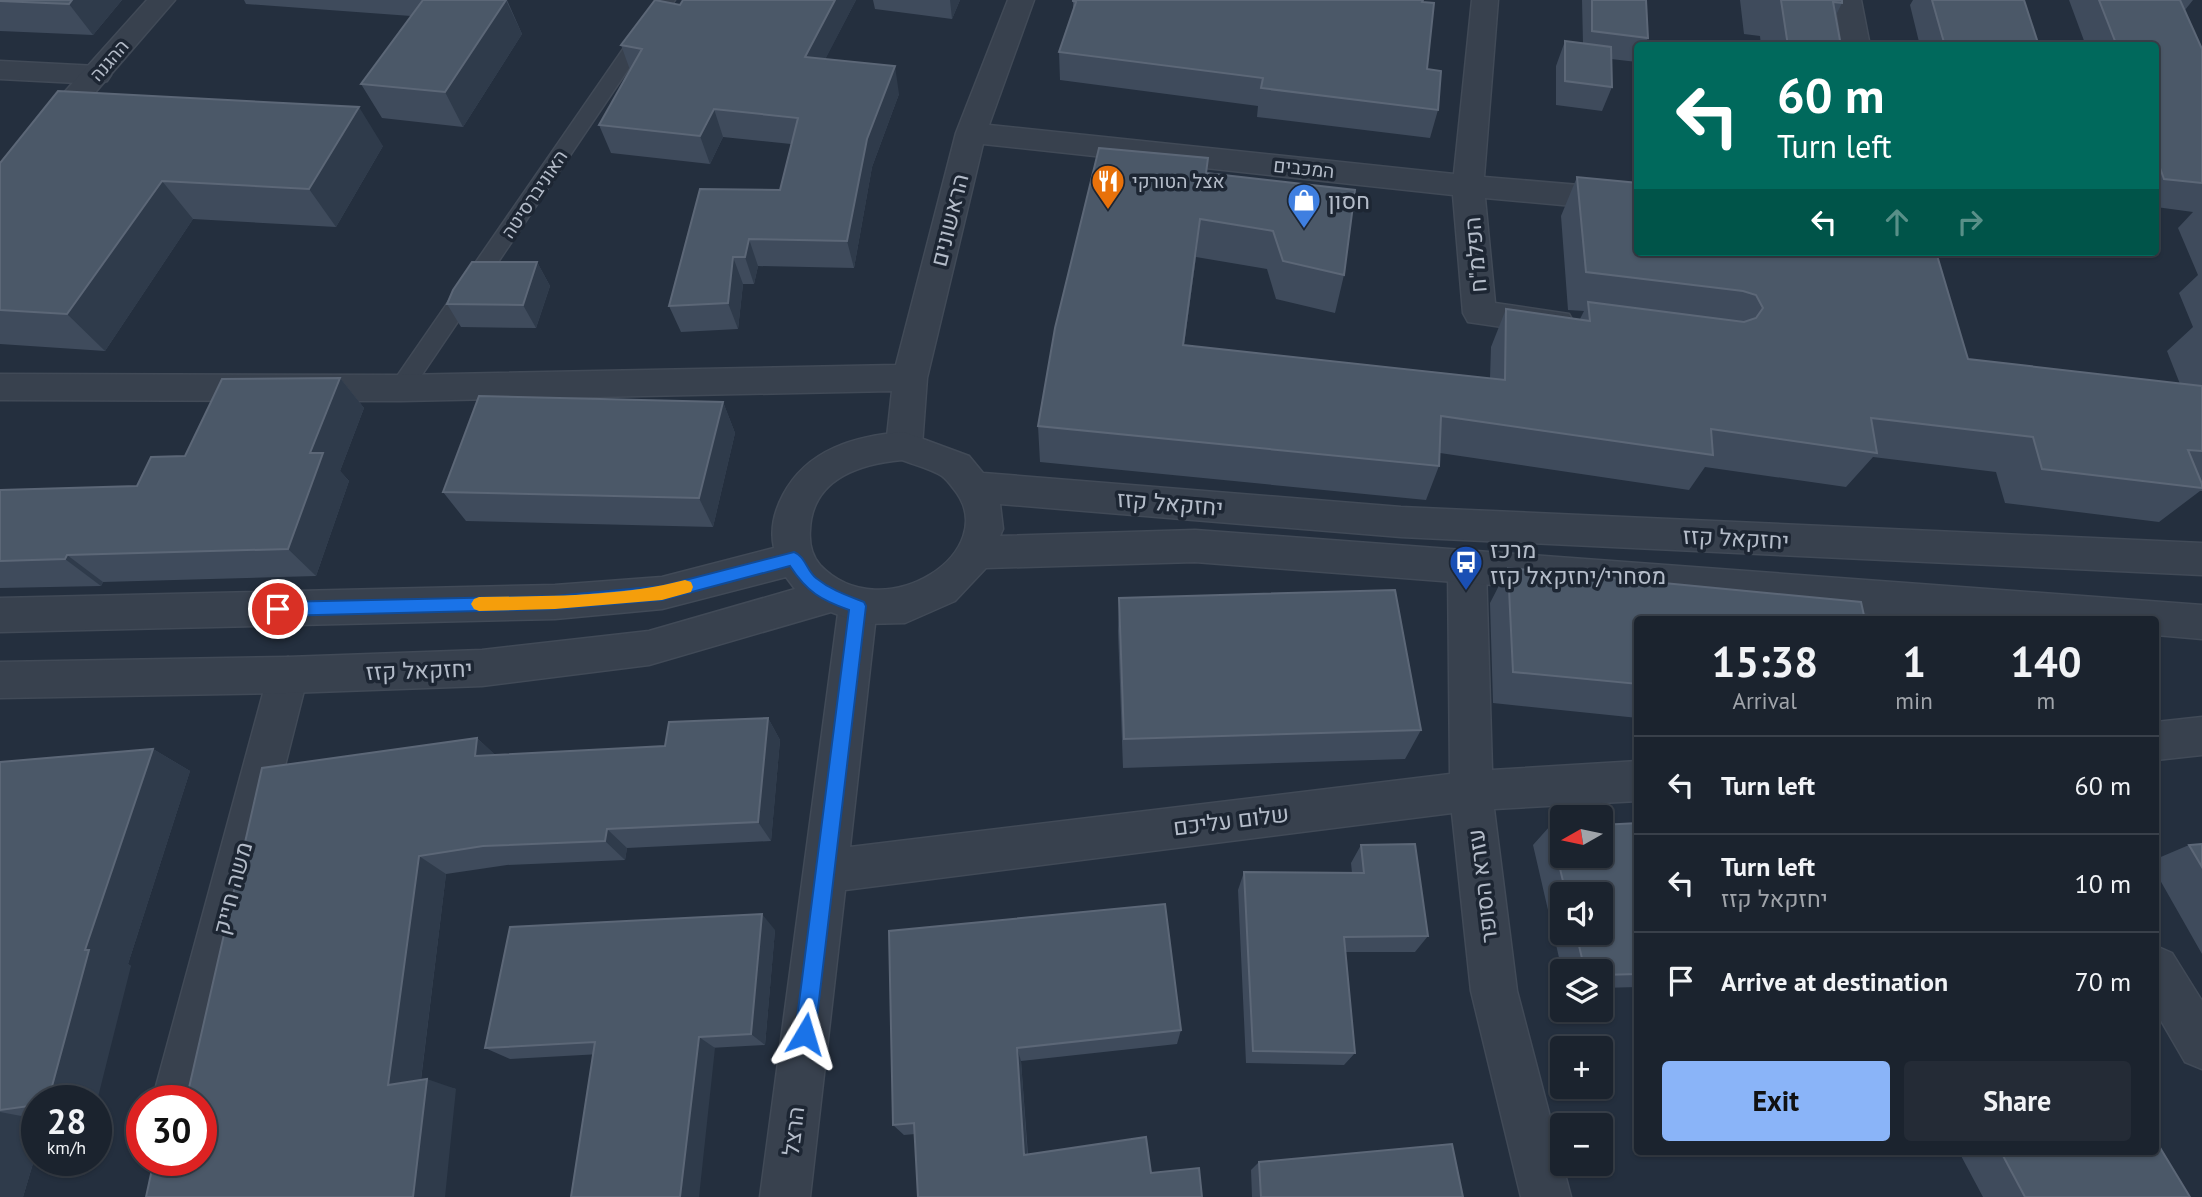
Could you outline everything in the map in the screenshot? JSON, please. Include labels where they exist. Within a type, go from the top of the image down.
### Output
[{"type":"street","name":"ההגנה","points":[[0,183],[162,0]]},
{"type":"street","name":"הראשונים","points":[[904,446],[910,378],[971,133],[1021,0]]},
{"type":"street","name":"הפלמ\"ח","points":[[1485,0],[1468,186],[1480,313],[1586,326]]},
{"type":"street","points":[[1848,0],[1855,42]]},
{"type":"street","points":[[0,70],[97,75]]},
{"type":"street","name":"המכבים","points":[[971,133],[1468,186],[1634,201]]},
{"type":"street","points":[[0,387],[401,388],[910,378]]},
{"type":"street","points":[[904,446],[934,452],[959,467],[977,487],[984,508],[985,530],[978,552],[963,573],[933,594],[915,602],[887,608],[844,601],[807,580],[794,559],[789,531],[797,503],[814,478],[840,460],[871,448],[904,446]]},
{"type":"street","name":"יחזקאל קזז","points":[[977,487],[1401,522],[2202,559]]},
{"type":"street","name":"יחזקאל קזז","points":[[978,552],[1195,546],[2122,616]]},
{"type":"street","points":[[0,615],[555,603],[662,593],[794,559]]},
{"type":"street","name":"עזרא הסופר","points":[[1467,567],[1471,791],[1494,991],[1546,1197]]},
{"type":"street","name":"יחזקאל קזז","points":[[0,680],[288,675],[482,668],[649,648],[844,601]]},
{"type":"street","name":"הרצל","points":[[785,1197],[825,871],[844,601]]},
{"type":"street","name":"יחזקאל קזז","points":[[2159,619],[2202,622]]},
{"type":"street","name":"משה חייק","points":[[180,1085],[288,675]]},
{"type":"street","points":[[2159,741],[2202,736]]},
{"type":"street","name":"שלום עליכם","points":[[825,871],[1471,791],[1634,781]]},
{"type":"street","points":[[2159,974],[2202,1045]]},
{"type":"lane","name":"האוניברסיטה","points":[[401,388],[666,0]]},
{"type":"building","points":[[0,0],[72,0],[69,4]]},
{"type":"building","points":[[423,0],[506,0],[445,92],[361,84]]},
{"type":"building","points":[[655,0],[680,5],[683,0],[835,0],[805,57],[895,66],[867,139],[847,241],[749,239],[745,257],[733,257],[728,303],[669,306],[700,189],[780,190],[798,118],[714,109],[700,136],[599,125],[642,49],[621,45]]},
{"type":"building","points":[[1073,0],[1423,0],[1422,2],[1434,3],[1427,69],[1441,71],[1438,110],[1261,88],[1263,78],[1059,52],[1076,2]]},
{"type":"building","points":[[1592,0],[1646,0],[1648,38],[1592,31]]},
{"type":"building","points":[[1781,0],[1842,0],[1842,3],[1833,2],[1840,42],[1787,42]]},
{"type":"building","points":[[1932,0],[2024,0],[2038,42],[1944,42]]},
{"type":"building","points":[[2099,0],[2180,0],[2202,49],[2202,183],[2164,179],[2159,168],[2159,42],[2115,42]]},
{"type":"building","points":[[1565,41],[1611,47],[1612,87],[1565,81]]},
{"type":"building","points":[[58,91],[359,107],[309,189],[162,181],[67,314],[0,310],[0,163]]},
{"type":"building","points":[[1099,148],[1208,158],[1206,173],[1355,190],[1344,275],[1283,261],[1273,231],[1200,219],[1183,345],[1505,380],[1506,309],[1590,321],[1588,302],[1744,322],[1756,318],[1763,308],[1756,295],[1743,291],[1586,272],[1577,177],[1634,183],[1634,256],[1937,256],[1968,359],[2202,386],[2202,451],[2188,450],[2202,488],[2042,469],[2033,437],[1871,418],[1877,453],[1711,429],[1713,455],[1441,416],[1439,466],[1038,426],[1055,328]]},
{"type":"building","points":[[472,262],[537,262],[523,305],[447,304]]},
{"type":"building","points":[[340,378],[310,453],[323,453],[288,549],[67,555],[65,559],[0,561],[0,490],[137,486],[151,457],[185,456],[222,379]]},
{"type":"building","points":[[479,396],[723,402],[699,498],[443,492]]},
{"type":"building","points":[[1508,568],[1861,602],[1864,616],[1634,616],[1634,684],[1513,672]]},
{"type":"building","points":[[1395,590],[1421,730],[1124,739],[1119,598]]},
{"type":"building","points":[[768,718],[758,822],[607,829],[605,841],[483,846],[419,856],[388,1085],[427,1079],[413,1197],[146,1197],[151,1176],[217,1176],[217,1085],[190,1085],[262,768],[477,738],[475,756],[665,746],[669,722]]},
{"type":"building","points":[[153,749],[85,950],[89,950],[52,1085],[21,1085],[21,1107],[0,1110],[0,762]]},
{"type":"building","points":[[1634,823],[1634,974],[1613,975],[1613,959],[1582,959],[1579,945],[1613,945],[1613,882],[1563,882],[1560,868],[1614,868],[1614,824]]},
{"type":"building","points":[[1415,844],[1428,936],[1344,937],[1355,1053],[1253,1051],[1244,872],[1364,873],[1361,845]]},
{"type":"building","points":[[2202,844],[2202,867],[2189,845]]},
{"type":"building","points":[[1165,904],[1181,1030],[1017,1048],[1024,1155],[1146,1137],[1151,1173],[1199,1168],[1202,1197],[918,1197],[914,1123],[893,1125],[889,931]]},
{"type":"building","points":[[762,914],[751,1034],[699,1037],[680,1197],[571,1197],[595,1042],[485,1048],[510,927]]},
{"type":"building","points":[[1452,1144],[1463,1197],[1261,1197],[1259,1162]]},
{"type":"building","points":[[2159,1146],[2190,1197],[2025,1197],[2003,1155],[2159,1155]]},
{"type":"slow traffic","points":[[479,604],[555,603],[662,593],[685,587]]},
{"type":"place","name":"אצל הטורקי","points":[[1108,211]]},
{"type":"place","name":"חסון","points":[[1304,230]]},
{"type":"place","name":"מרכז מסחרי/יחזקאל קזז","points":[[1466,592]]},
{"type":"route","points":[[278,609],[555,603],[662,593],[794,559],[807,580],[829,596],[858,606],[805,1034]]}]
